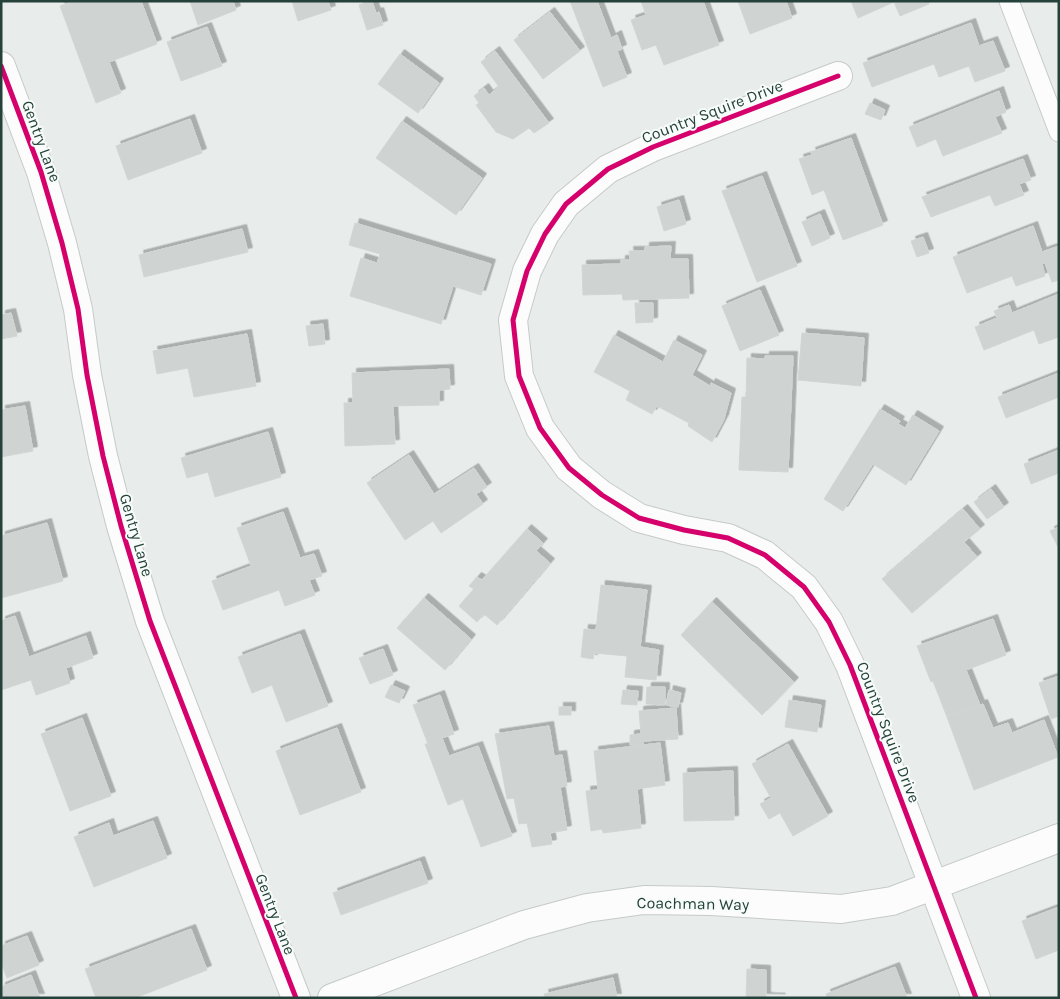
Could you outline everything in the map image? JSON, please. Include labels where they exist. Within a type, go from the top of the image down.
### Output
[{"type":"street","name":"Gentry Lane","points":[[1,66],[42,172],[62,243],[78,309],[87,375],[103,456],[121,526],[150,620],[296,998]]},
{"type":"street","name":"Country Squire Drive","points":[[838,76],[653,147],[608,169],[566,204],[545,234],[528,271],[513,320],[519,376],[540,428],[568,468],[602,495],[640,518],[684,530],[728,538],[765,555],[804,587],[829,622],[850,665],[976,998]]},
{"type":"street","name":"Coachman Way","points":[[332,998],[524,925],[587,908],[644,900],[711,901],[841,909],[892,901],[1059,838]]},
{"type":"lane","points":[[1009,1],[1059,132]]},
{"type":"building","points":[[73,1],[141,1],[157,44],[109,62],[121,93],[96,103],[60,6]]},
{"type":"building","points":[[190,1],[233,1],[236,10],[198,25]]},
{"type":"building","points":[[292,1],[328,1],[331,10],[298,21]]},
{"type":"building","points":[[372,1],[376,13],[379,12],[383,25],[367,30],[359,5]]},
{"type":"building","points":[[570,1],[597,1],[611,38],[617,35],[622,49],[617,51],[627,77],[603,87]]},
{"type":"building","points":[[641,1],[703,1],[719,45],[664,65],[656,45],[642,50],[631,20],[646,15]]},
{"type":"building","points":[[738,1],[786,1],[792,18],[750,34]]},
{"type":"building","points":[[851,1],[928,1],[929,4],[900,16],[894,2],[858,18]]},
{"type":"building","points":[[550,12],[580,51],[543,79],[514,40]]},
{"type":"building","points":[[971,23],[979,46],[993,41],[1005,71],[975,82],[969,66],[939,77],[934,64],[872,87],[863,63]]},
{"type":"building","points":[[207,27],[222,66],[181,81],[167,42]]},
{"type":"building","points":[[495,51],[549,123],[534,133],[529,128],[513,139],[496,132],[476,105],[479,103],[474,96],[484,88],[489,95],[499,87],[481,62]]},
{"type":"building","points":[[400,54],[439,83],[418,113],[378,84]]},
{"type":"building","points":[[999,91],[1006,112],[995,117],[1002,133],[943,156],[936,139],[917,147],[909,127]]},
{"type":"building","points":[[870,103],[885,110],[881,120],[865,114]]},
{"type":"building","points":[[190,119],[202,153],[128,180],[116,146]]},
{"type":"building","points":[[402,121],[482,178],[456,215],[376,158]]},
{"type":"building","points":[[851,138],[883,225],[843,240],[824,190],[812,195],[799,159],[812,155],[811,152]]},
{"type":"building","points":[[1023,159],[1031,180],[1019,184],[1024,195],[995,206],[990,195],[931,217],[922,197]]},
{"type":"building","points":[[762,176],[797,266],[757,282],[722,191]]},
{"type":"building","points":[[679,200],[686,224],[664,231],[657,207]]},
{"type":"building","points":[[820,214],[830,238],[812,246],[802,222]]},
{"type":"building","points":[[355,223],[491,264],[481,295],[453,286],[441,324],[350,296],[361,258],[377,263],[380,254],[349,245]]},
{"type":"building","points":[[1033,226],[1042,252],[1059,246],[1059,280],[1052,282],[1045,263],[1042,264],[1045,276],[1016,286],[1012,276],[967,293],[953,257]]},
{"type":"building","points":[[242,229],[248,252],[144,277],[139,255]]},
{"type":"building","points":[[923,237],[929,253],[917,257],[911,241]]},
{"type":"building","points":[[671,246],[670,259],[688,259],[689,298],[623,300],[622,294],[583,295],[582,265],[621,264],[621,260],[630,260],[629,251],[645,251],[645,247]]},
{"type":"building","points":[[760,290],[779,335],[740,351],[722,306]]},
{"type":"building","points":[[1059,294],[1059,337],[1039,344],[1034,330],[984,350],[975,327],[997,318],[994,311],[1009,305],[1012,313]]},
{"type":"building","points":[[635,303],[653,303],[653,322],[636,323]]},
{"type":"building","points":[[11,313],[17,336],[1,339],[1,315]]},
{"type":"building","points":[[323,324],[325,344],[309,346],[306,326]]},
{"type":"building","points":[[802,333],[864,338],[861,386],[798,380]]},
{"type":"building","points":[[247,334],[256,386],[194,397],[188,368],[157,374],[153,351]]},
{"type":"building","points":[[614,335],[663,362],[674,340],[702,355],[692,375],[710,386],[711,383],[731,393],[724,419],[712,442],[688,426],[689,423],[657,406],[652,414],[626,400],[630,391],[594,372]]},
{"type":"building","points":[[765,356],[793,356],[788,472],[739,470],[742,397],[746,397],[747,358],[765,359]]},
{"type":"building","points":[[449,369],[450,389],[439,390],[439,405],[393,406],[395,444],[345,446],[344,403],[353,403],[352,373]]},
{"type":"building","points":[[1059,373],[1059,397],[1006,418],[998,397]]},
{"type":"building","points":[[25,406],[33,451],[1,457],[1,410]]},
{"type":"building","points":[[880,409],[900,421],[898,424],[905,428],[913,415],[939,431],[906,485],[873,464],[843,511],[824,499]]},
{"type":"building","points":[[268,432],[281,477],[215,497],[208,472],[187,478],[181,458]]},
{"type":"building","points":[[1059,450],[1059,473],[1031,484],[1024,464]]},
{"type":"building","points":[[409,455],[434,494],[474,468],[487,487],[476,494],[483,504],[441,533],[433,521],[405,540],[367,483]]},
{"type":"building","points":[[991,489],[1004,507],[987,519],[974,502]]},
{"type":"building","points":[[963,509],[980,529],[964,542],[977,557],[912,613],[882,579]]},
{"type":"building","points":[[283,512],[300,558],[314,554],[322,576],[309,580],[315,595],[285,606],[279,590],[223,610],[212,581],[251,566],[237,528]]},
{"type":"building","points":[[47,523],[63,581],[1,598],[1,536]]},
{"type":"building","points":[[1059,527],[1059,549],[1050,531]]},
{"type":"building","points":[[527,529],[543,543],[536,551],[550,563],[497,625],[484,614],[477,622],[459,606],[474,589],[469,586],[477,577],[482,580]]},
{"type":"building","points":[[601,585],[647,590],[640,647],[659,650],[656,680],[625,677],[627,656],[594,653],[593,659],[581,657],[584,629],[596,630]]},
{"type":"building","points":[[424,598],[471,639],[445,670],[397,628]]},
{"type":"building","points":[[712,602],[794,682],[762,715],[681,635]]},
{"type":"building","points":[[15,616],[29,657],[86,636],[93,658],[66,668],[70,683],[36,695],[31,680],[1,690],[1,621]]},
{"type":"building","points":[[993,619],[1006,655],[966,670],[980,705],[947,717],[917,646]]},
{"type":"building","points":[[300,634],[328,706],[286,722],[272,685],[252,693],[238,657]]},
{"type":"building","points":[[383,649],[393,675],[370,684],[359,658]]},
{"type":"building","points":[[1059,676],[1059,716],[1051,719],[1039,683]]},
{"type":"building","points":[[391,685],[405,691],[399,703],[385,697]]},
{"type":"building","points":[[647,687],[665,687],[665,705],[646,704]]},
{"type":"building","points":[[623,690],[638,691],[637,705],[621,704]]},
{"type":"building","points":[[669,690],[681,693],[678,707],[666,705]]},
{"type":"building","points":[[440,695],[454,734],[442,738],[449,756],[478,746],[512,836],[481,847],[463,799],[448,805],[425,744],[428,744],[413,705]]},
{"type":"building","points":[[789,700],[821,705],[817,732],[785,727]]},
{"type":"building","points":[[983,704],[993,728],[1008,723],[1012,733],[1044,720],[1058,757],[974,790],[947,717]]},
{"type":"building","points":[[559,707],[571,707],[571,715],[559,715]]},
{"type":"building","points":[[676,708],[678,739],[643,741],[643,745],[630,745],[630,735],[641,734],[639,711]]},
{"type":"building","points":[[82,718],[111,796],[70,811],[41,734]]},
{"type":"building","points":[[549,726],[554,756],[562,755],[567,786],[560,787],[567,830],[550,833],[552,844],[532,847],[527,823],[519,824],[514,798],[507,799],[495,734]]},
{"type":"building","points":[[337,728],[361,792],[300,815],[276,751]]},
{"type":"building","points":[[660,743],[665,785],[637,789],[641,828],[603,833],[602,829],[591,831],[586,791],[598,790],[594,751]]},
{"type":"building","points":[[788,744],[828,816],[793,836],[780,813],[769,819],[760,804],[771,798],[752,764]]},
{"type":"building","points":[[733,771],[734,820],[684,821],[683,773]]},
{"type":"building","points":[[153,821],[167,858],[94,887],[74,837],[109,823],[113,836]]},
{"type":"building","points":[[420,861],[428,883],[341,915],[333,893]]},
{"type":"building","points":[[1059,907],[1059,950],[1036,959],[1022,921]]},
{"type":"building","points":[[191,929],[207,970],[135,998],[96,998],[85,969]]},
{"type":"building","points":[[27,936],[39,965],[7,978],[1,962],[1,946]]},
{"type":"building","points":[[895,967],[907,998],[827,998],[826,994]]},
{"type":"building","points":[[747,969],[766,970],[766,997],[781,998],[746,998]]},
{"type":"building","points":[[31,975],[40,998],[1,998],[1,987]]},
{"type":"building","points":[[613,978],[617,998],[545,998],[544,994]]},
{"type":"cycle path","points":[[1,66],[41,172],[62,243],[78,309],[87,375],[103,456],[121,526],[150,621],[296,998]]},
{"type":"cycle path","points":[[838,76],[653,147],[608,169],[566,204],[545,234],[527,271],[513,320],[519,376],[540,428],[569,468],[602,495],[639,518],[684,530],[728,538],[765,555],[804,587],[829,622],[850,665],[976,998]]}]
